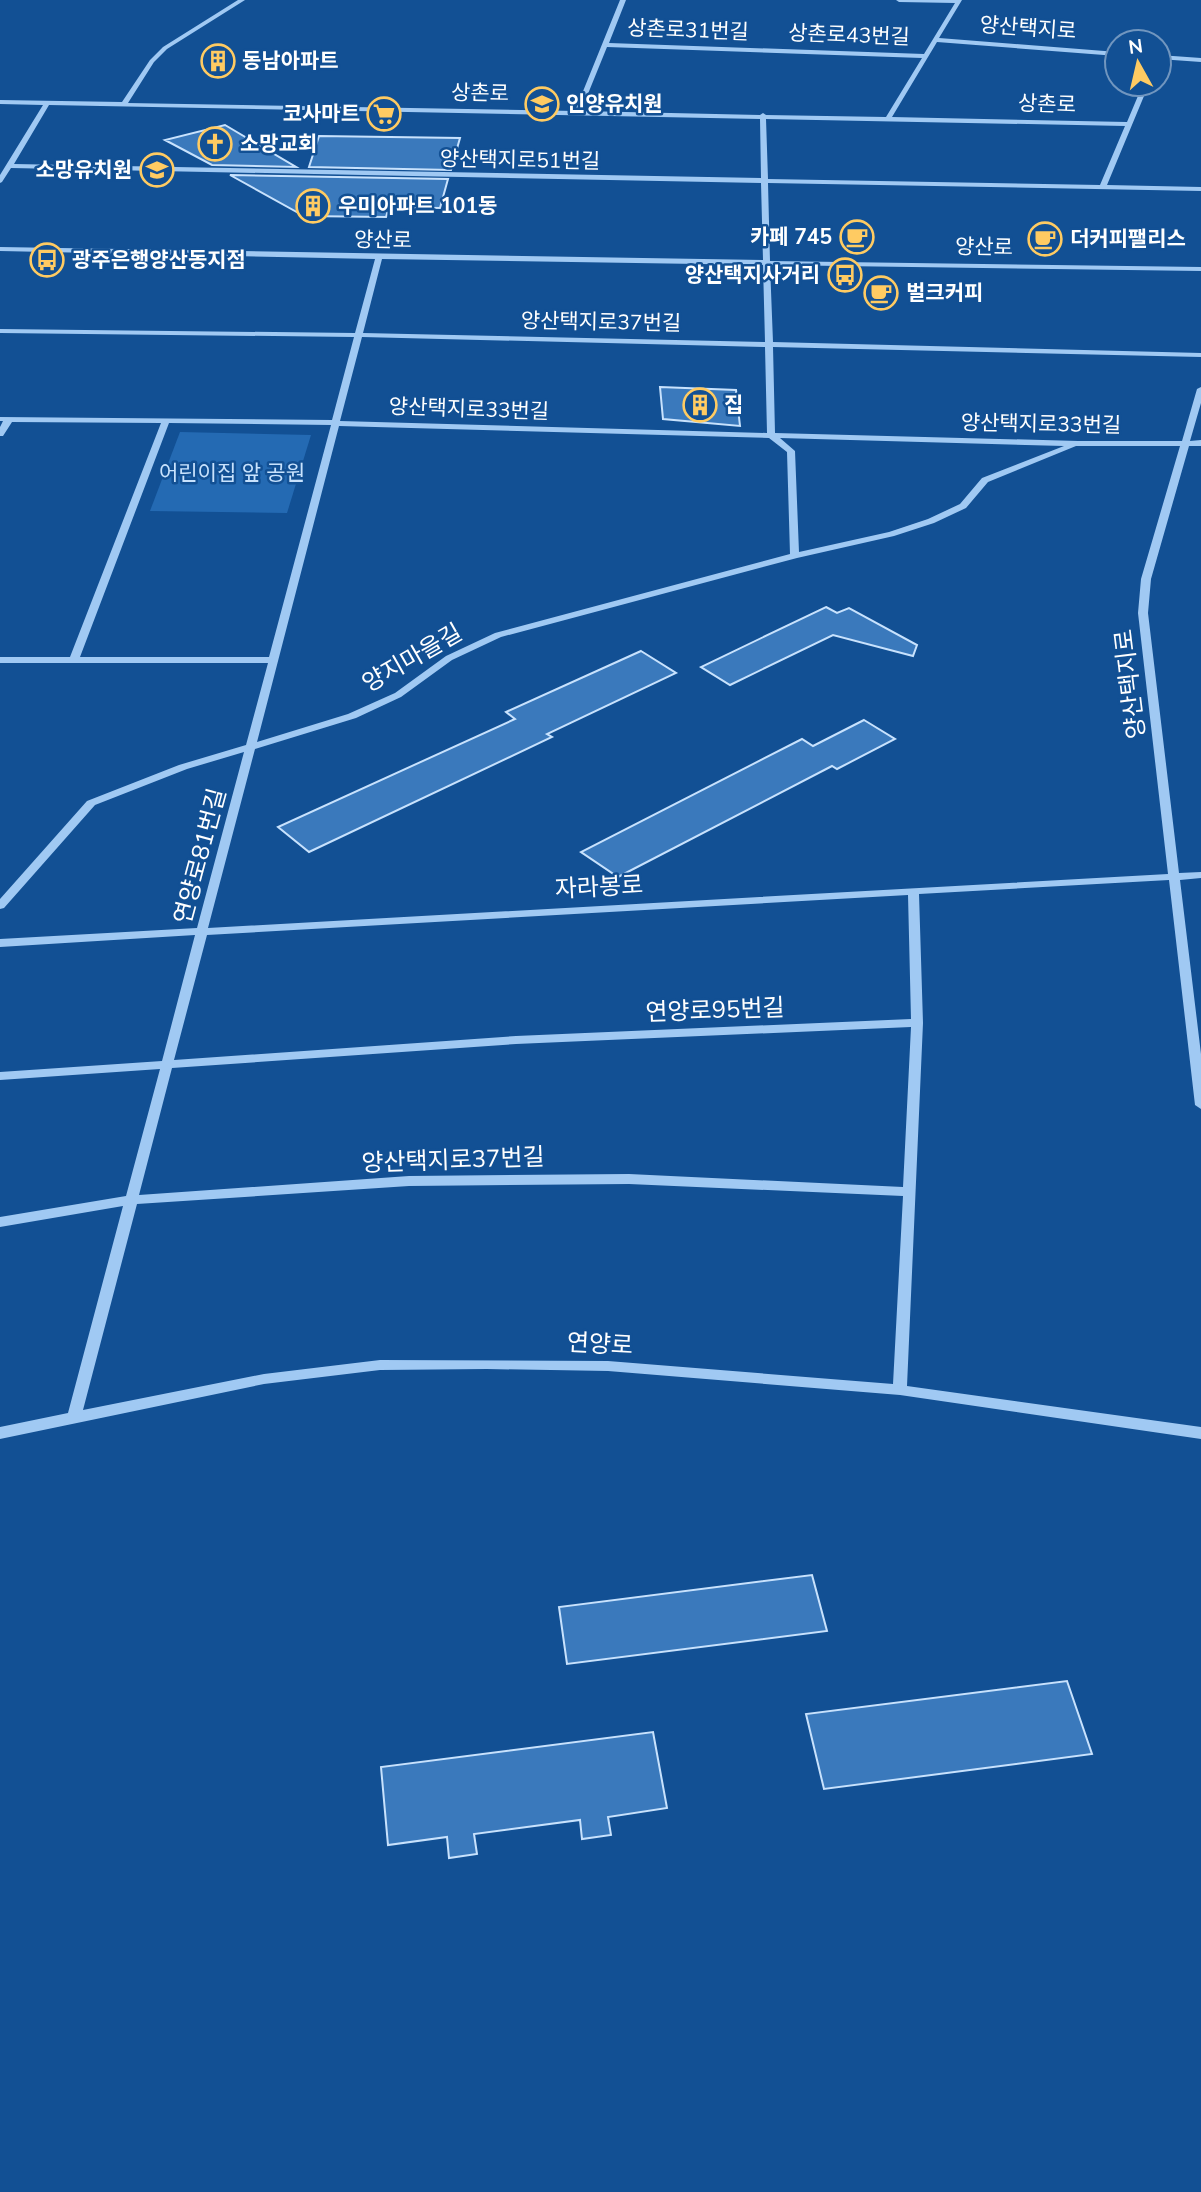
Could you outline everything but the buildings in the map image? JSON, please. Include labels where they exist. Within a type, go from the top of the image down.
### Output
[{"type":"street","points":[[124,105],[152,61],[165,48],[242,0]]},
{"type":"street","name":"상촌로31번길","points":[[578,112],[623,0]]},
{"type":"street","points":[[899,0],[958,1]]},
{"type":"street","name":"상촌로43번길","points":[[889,117],[958,1]]},
{"type":"street","name":"양산택지로","points":[[937,40],[1103,53]]},
{"type":"street","name":"상촌로31번길","points":[[606,45],[769,50]]},
{"type":"street","name":"상촌로43번길","points":[[769,50],[927,55]]},
{"type":"street","points":[[1173,58],[1201,60]]},
{"type":"street","points":[[1103,187],[1140,98]]},
{"type":"street","name":"상촌로","points":[[0,102],[889,117],[1128,124]]},
{"type":"street","points":[[0,181],[47,103]]},
{"type":"street","points":[[763,115],[771,435],[791,451],[795,556]]},
{"type":"street","name":"양산택지로51번길","points":[[9,166],[765,183],[1201,189]]},
{"type":"street","name":"양산로","points":[[0,248],[379,257],[1201,269]]},
{"type":"street","name":"연양로81번길","points":[[74,1418],[379,257]]},
{"type":"street","name":"양산택지로37번길","points":[[0,331],[359,335],[1201,355]]},
{"type":"street","name":"양산택지로","points":[[1201,389],[1146,579],[1143,613],[1177,877],[1201,1105]]},
{"type":"street","name":"양산택지로33번길","points":[[0,433],[4,419],[336,423],[1079,444],[1201,443]]},
{"type":"street","points":[[74,660],[166,421]]},
{"type":"street","name":"양지마을길","points":[[0,906],[91,803],[183,767],[352,716],[398,695],[449,658],[498,635],[795,556],[891,534],[930,520],[963,506],[985,480],[1079,444]]},
{"type":"street","points":[[1,660],[274,660]]},
{"type":"street","name":"자라봉로","points":[[0,943],[200,933],[347,921],[1201,875]]},
{"type":"street","points":[[900,1391],[917,1023],[913,890]]},
{"type":"street","name":"연양로95번길","points":[[516,1040],[917,1023]]},
{"type":"street","points":[[0,1076],[516,1040]]},
{"type":"street","name":"양산택지로37번길","points":[[0,1222],[132,1200],[409,1181],[629,1179],[909,1192]]},
{"type":"street","name":"연양로","points":[[0,1433],[264,1379],[380,1364],[608,1366],[900,1391],[1201,1433]]},
{"type":"green space","name":"어린이집 앞 공원","points":[[180,432],[311,435],[287,513],[150,511]]},
{"type":"place","name":"동남아파트","points":[[218,61]]},
{"type":"place","name":"인양유치원","points":[[542,104]]},
{"type":"place","name":"코사마트","points":[[384,114]]},
{"type":"place","name":"소망교회","points":[[215,144]]},
{"type":"place","name":"소망유치원","points":[[157,170]]},
{"type":"place","name":"우미아파트 101동","points":[[313,206]]},
{"type":"place","name":"카페 745","points":[[857,237]]},
{"type":"place","name":"더커피팰리스","points":[[1045,239]]},
{"type":"place","name":"광주은행양산동지점","points":[[47,260]]},
{"type":"place","name":"양산택지사거리","points":[[845,275]]},
{"type":"place","name":"벌크커피","points":[[881,293]]},
{"type":"place","name":"집","points":[[700,405]]}]
